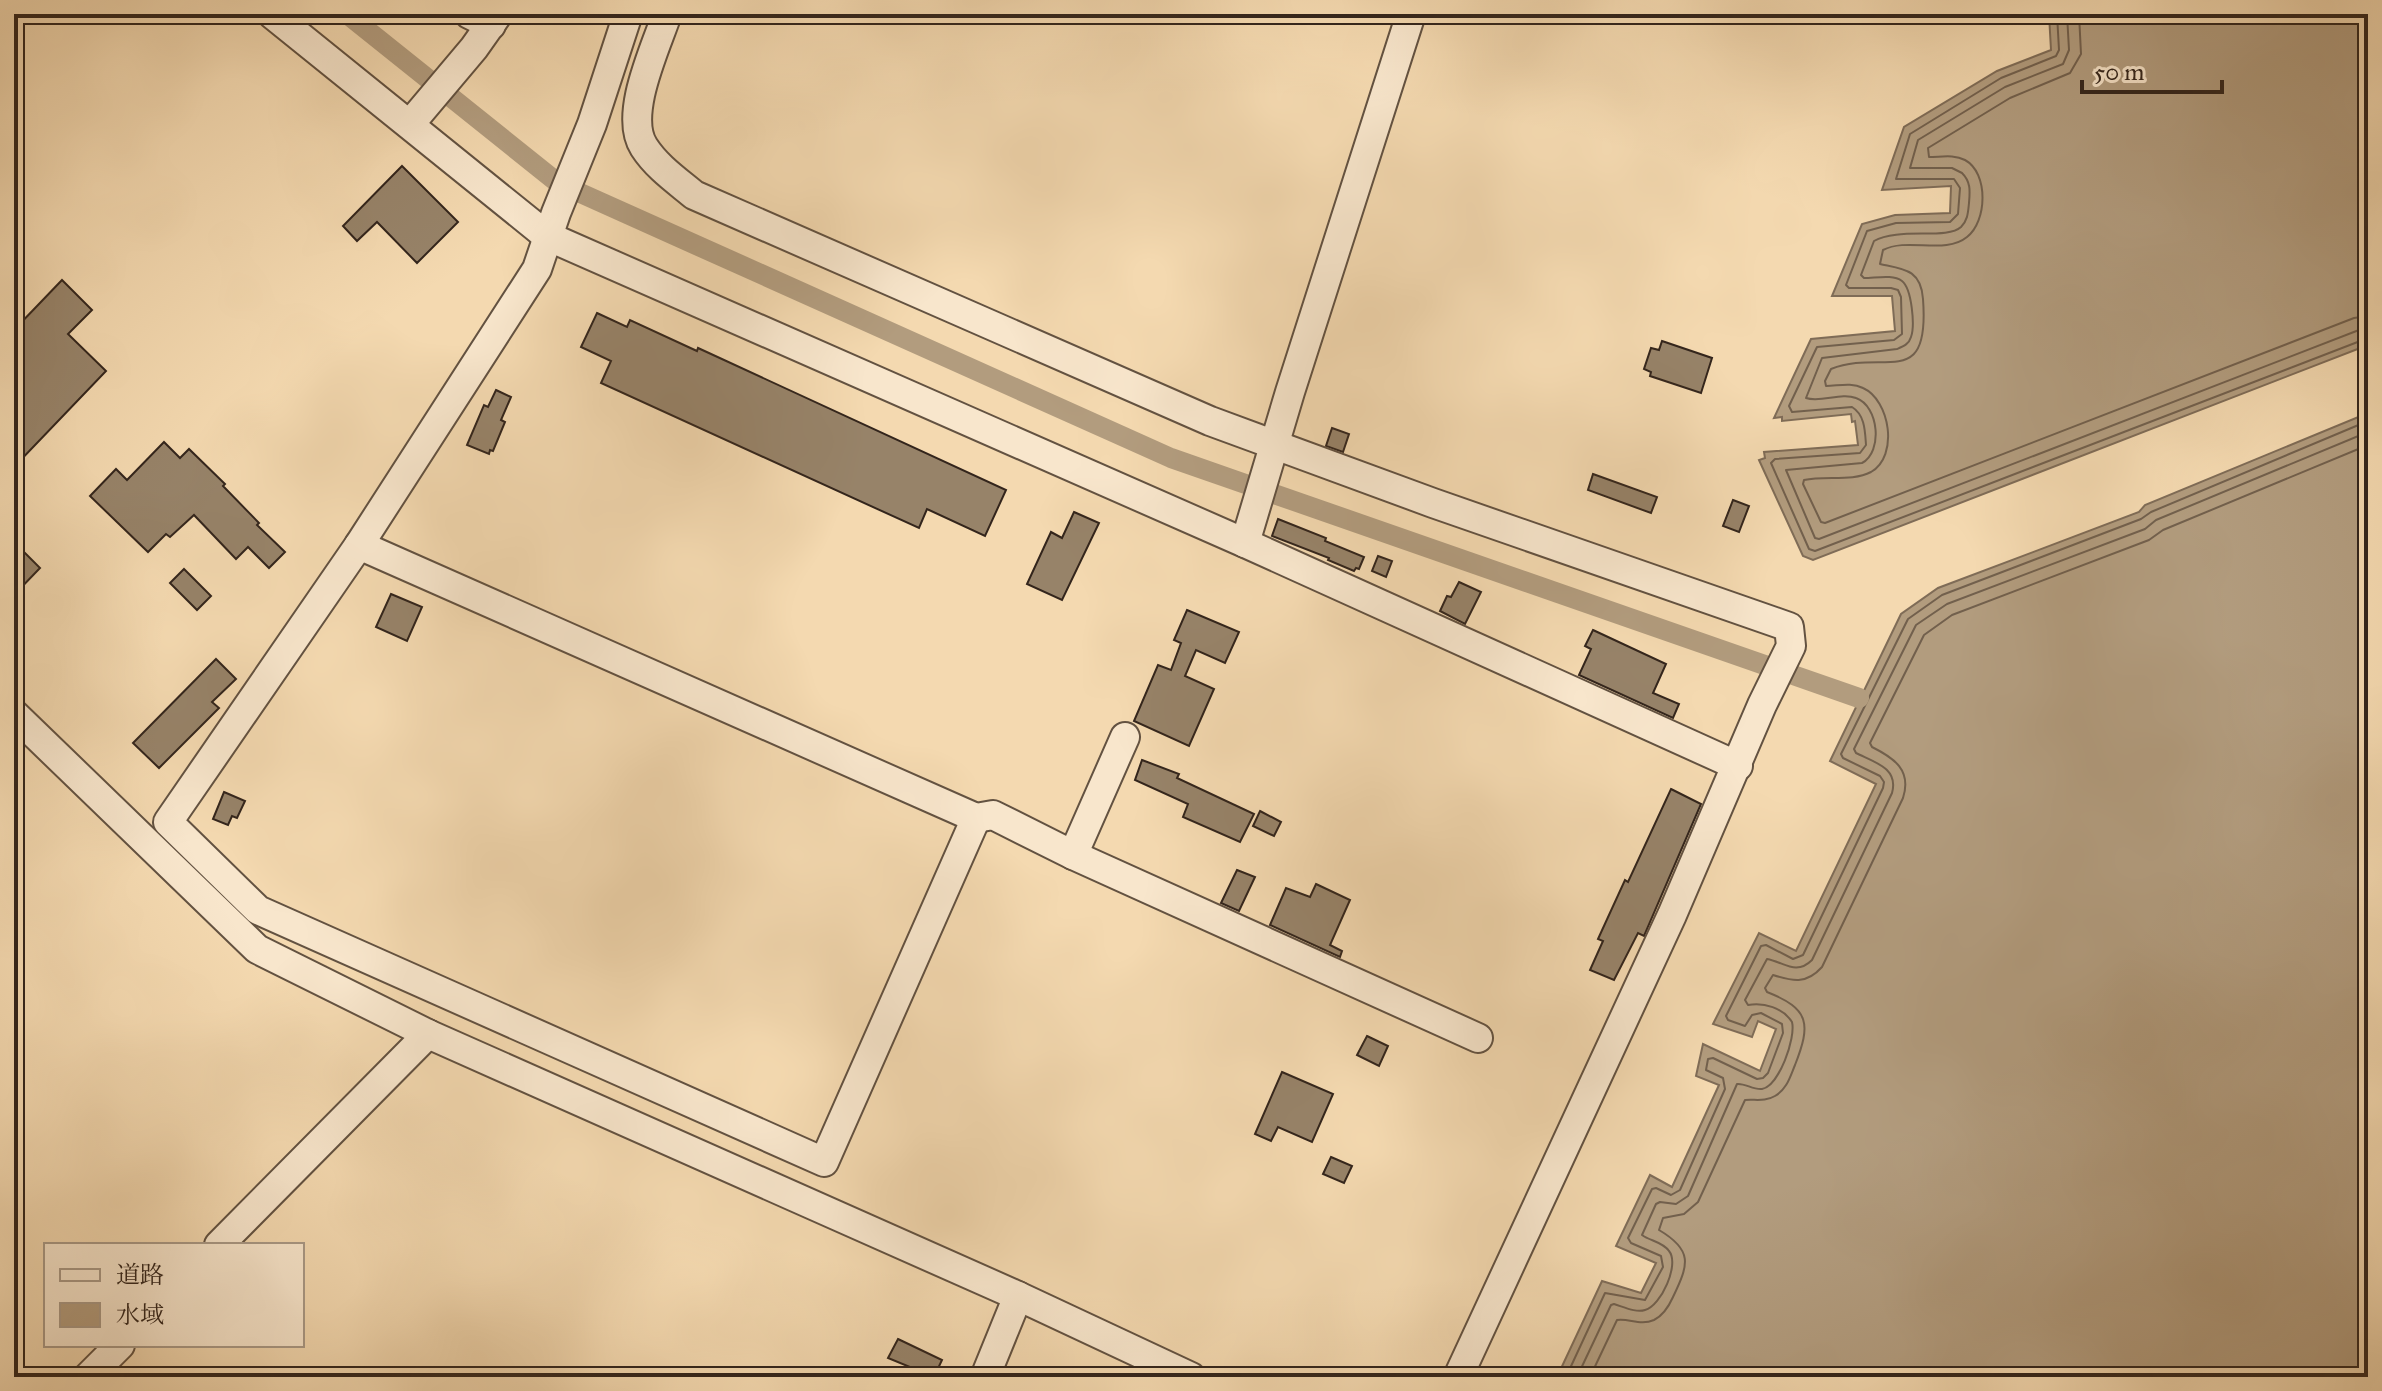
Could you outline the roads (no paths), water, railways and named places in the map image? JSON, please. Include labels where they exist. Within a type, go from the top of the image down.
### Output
[{"type":"lane","points":[[272,14],[416,118],[552,225],[1738,766]]},
{"type":"lane","points":[[628,14],[577,166],[537,269],[359,545],[168,822],[258,910],[824,1162],[976,818]]},
{"type":"lane","points":[[667,14],[640,95],[636,121],[642,144],[661,168],[694,195],[1210,421],[1272,454],[1433,503],[1789,627],[1791,646],[1458,1377]]},
{"type":"lane","points":[[1246,540],[1411,14]]},
{"type":"lane","points":[[416,118],[483,25]]},
{"type":"lane","points":[[359,545],[976,818],[993,815],[1073,855],[1478,1038]]},
{"type":"lane","points":[[14,714],[257,949],[428,1034],[1018,1296],[1191,1377]]},
{"type":"lane","points":[[1073,855],[1125,737]]},
{"type":"lane","points":[[221,1243],[428,1034]]},
{"type":"lane","points":[[985,1377],[1018,1296]]},
{"type":"lane","points":[[88,1377],[118,1347]]},
{"type":"water","points":[[2049,14],[2368,14],[2368,345],[1813,560],[1803,556],[1759,460],[1765,458],[1764,452],[1858,445],[1851,414],[1782,421],[1782,417],[1774,418],[1811,339],[1895,331],[1892,296],[1832,296],[1862,224],[1895,215],[1950,213],[1951,186],[1882,190],[1904,127],[1997,71],[2051,50]]},
{"type":"water","points":[[2368,413],[2368,1377],[1557,1377],[1602,1281],[1641,1293],[1656,1263],[1616,1246],[1650,1175],[1672,1187],[1719,1085],[1696,1076],[1703,1044],[1760,1071],[1776,1029],[1758,1021],[1752,1037],[1713,1024],[1759,933],[1796,951],[1876,784],[1830,761],[1901,614],[1938,588],[2139,512],[2145,505]]},
{"type":"waterway","points":[[347,14],[558,183],[1171,458],[1859,698]]}]
